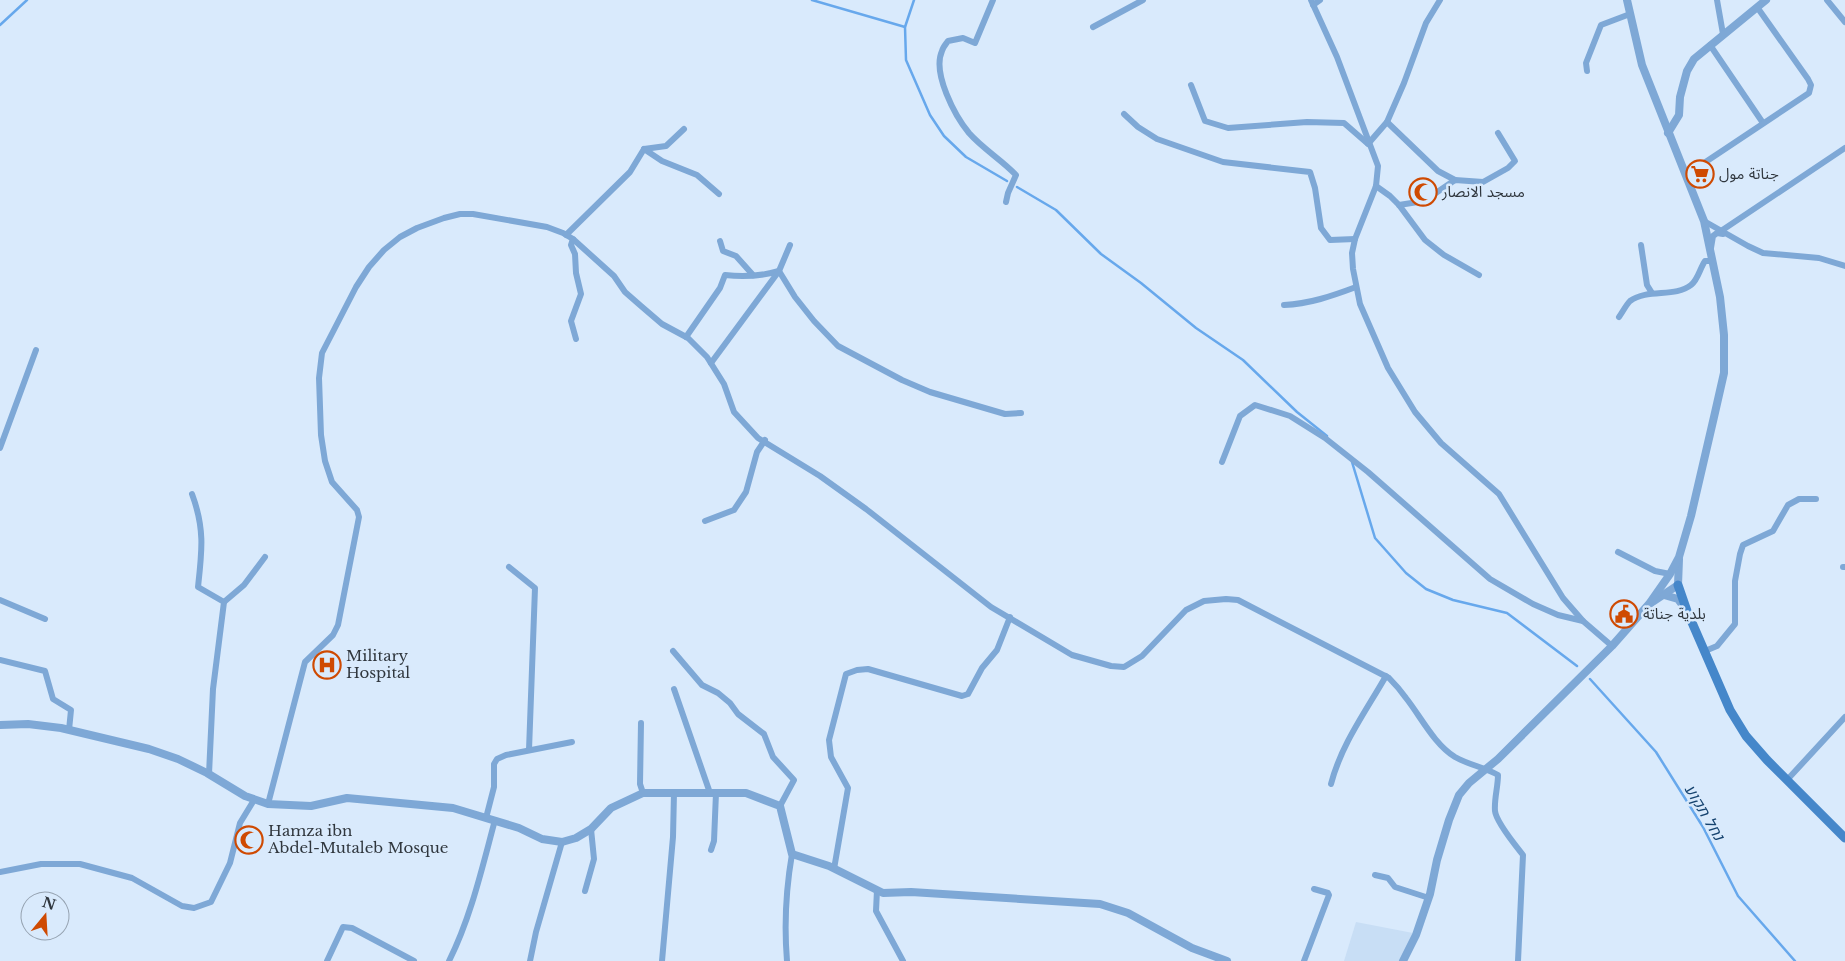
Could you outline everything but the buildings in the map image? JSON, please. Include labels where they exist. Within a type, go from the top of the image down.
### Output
[{"type":"main road","points":[[1678,585],[1687,611],[1730,710],[1746,736],[1845,838]]},
{"type":"street","points":[[993,0],[975,43],[963,38],[948,41],[941,52],[940,77],[952,107],[969,133],[1016,175],[1006,202]]},
{"type":"street","points":[[1093,27],[1143,0]]},
{"type":"street","points":[[1320,0],[1312,2],[1337,57],[1368,144],[1378,166],[1376,186],[1355,239],[1352,253],[1360,304],[1388,368],[1415,412],[1441,443],[1499,494],[1563,598],[1583,621],[1612,646]]},
{"type":"street","points":[[1368,144],[1387,122],[1404,83],[1426,23],[1440,0]]},
{"type":"street","points":[[1403,961],[1416,935],[1449,820],[1459,795],[1469,783],[1487,769],[1612,646],[1649,604],[1670,574],[1679,557],[1691,516],[1724,373],[1724,335],[1720,297],[1704,221],[1642,65],[1627,0]]},
{"type":"street","points":[[1716,0],[1724,34]]},
{"type":"street","points":[[1668,132],[1679,115],[1680,97],[1687,72],[1694,59],[1766,0]]},
{"type":"street","points":[[1832,2],[1845,22]]},
{"type":"street","points":[[1686,175],[1809,93],[1811,85],[1758,7]]},
{"type":"street","points":[[1587,71],[1586,63],[1601,25],[1630,14]]},
{"type":"street","points":[[1710,45],[1763,123]]},
{"type":"street","points":[[1191,85],[1205,121],[1228,128],[1307,122],[1344,123],[1368,144]]},
{"type":"street","points":[[1124,114],[1138,127],[1157,139],[1223,162],[1310,172],[1315,188],[1321,228],[1330,240],[1355,239]]},
{"type":"street","points":[[1387,122],[1438,170],[1455,180],[1483,182],[1508,168],[1515,161],[1498,133]]},
{"type":"street","points":[[644,149],[666,146],[684,128]]},
{"type":"street","points":[[1720,231],[1845,148]]},
{"type":"street","points":[[644,149],[662,161],[698,175],[719,194]]},
{"type":"street","points":[[566,235],[630,172],[644,149]]},
{"type":"street","points":[[1399,205],[1424,201],[1455,180]]},
{"type":"street","points":[[1376,186],[1399,205],[1425,240],[1444,255],[1479,274]]},
{"type":"street","points":[[268,804],[304,662],[332,635],[338,624],[359,522],[357,510],[332,482],[325,462],[321,435],[318,378],[322,354],[356,287],[369,267],[384,250],[400,237],[417,228],[460,214],[474,214],[547,227],[573,239],[614,276],[640,306],[662,324],[686,337],[711,363],[724,384],[734,412],[764,441],[836,487],[991,607],[1010,617],[1052,645],[1072,655],[1111,666],[1124,667],[1142,656],[1186,610],[1204,601],[1238,600],[1386,676],[1405,697],[1436,740],[1446,750],[1461,760],[1498,775],[1495,813],[1506,833],[1523,855],[1518,961]]},
{"type":"street","points":[[1704,221],[1763,252],[1820,258],[1845,266]]},
{"type":"street","points":[[1710,251],[1713,236],[1717,233],[1728,235]]},
{"type":"street","points":[[573,239],[571,245],[575,254],[576,273],[581,294],[571,321],[576,339]]},
{"type":"street","points":[[720,241],[723,251],[736,256],[753,275]]},
{"type":"street","points":[[711,363],[779,270],[790,245]]},
{"type":"street","points":[[1641,246],[1647,285],[1652,293]]},
{"type":"street","points":[[1619,317],[1630,302],[1652,293],[1681,290],[1693,284],[1705,261],[1712,261]]},
{"type":"street","points":[[686,337],[720,288],[725,275],[740,277],[768,274],[779,270]]},
{"type":"street","points":[[779,270],[795,297],[814,321],[838,346],[902,380],[930,392],[1005,414],[1021,413]]},
{"type":"street","points":[[1284,305],[1326,298],[1356,287]]},
{"type":"street","points":[[0,448],[36,350]]},
{"type":"street","points":[[1222,462],[1240,416],[1255,405],[1290,416],[1325,438],[1368,472],[1490,579],[1533,604],[1558,615],[1583,621]]},
{"type":"street","points":[[705,521],[734,510],[746,492],[757,452],[764,441]]},
{"type":"street","points":[[192,494],[200,516],[203,550],[198,587],[224,602]]},
{"type":"street","points":[[1705,651],[1717,646],[1735,624],[1735,581],[1743,545],[1773,531],[1788,505],[1798,499],[1816,499]]},
{"type":"street","points":[[1618,552],[1655,571],[1670,574]]},
{"type":"street","points":[[209,774],[213,690],[224,602],[244,586],[264,557]]},
{"type":"street","points":[[1678,585],[1679,557]]},
{"type":"street","points":[[509,567],[535,588],[529,750]]},
{"type":"street","points":[[1670,574],[1672,580],[1678,585]]},
{"type":"street","points":[[1660,586],[1670,583],[1678,585]]},
{"type":"street","points":[[1649,604],[1678,585]]},
{"type":"street","points":[[1664,595],[1678,599],[1687,611]]},
{"type":"street","points":[[0,600],[45,619]]},
{"type":"street","points":[[834,869],[848,788],[831,757],[830,740],[846,674],[856,670],[868,669],[962,696],[968,694],[982,668],[997,650],[1010,617]]},
{"type":"street","points":[[673,651],[702,685],[718,693],[738,714],[764,734],[773,757],[794,780],[780,806],[792,854],[787,888],[785,939],[787,961]]},
{"type":"street","points":[[0,660],[45,671],[53,699],[71,710],[69,730]]},
{"type":"street","points":[[1331,784],[1345,746],[1386,676]]},
{"type":"street","points":[[674,689],[713,793],[714,840],[711,850]]},
{"type":"street","points":[[1787,780],[1845,717]]},
{"type":"street","points":[[0,725],[28,724],[69,730],[149,748],[178,759],[209,774],[229,788],[254,800],[268,804],[311,806],[347,798],[453,808],[519,828],[542,839],[562,842],[576,838],[591,829],[611,808],[643,793],[746,793],[780,806]]},
{"type":"street","points":[[641,724],[640,784],[643,793]]},
{"type":"street","points":[[486,818],[494,787],[494,764],[497,759],[506,755],[572,742]]},
{"type":"street","points":[[662,961],[673,836],[674,793]]},
{"type":"street","points":[[0,872],[41,864],[80,864],[132,878],[182,906],[194,908],[212,902],[230,863],[240,823],[254,800]]},
{"type":"street","points":[[449,961],[471,908],[495,820]]},
{"type":"street","points":[[585,891],[594,859],[591,829]]},
{"type":"street","points":[[530,961],[536,932],[562,842]]},
{"type":"street","points":[[792,854],[834,869],[883,893],[911,892],[1100,904],[1128,913],[1192,948],[1227,961]]},
{"type":"street","points":[[1375,875],[1388,878],[1395,887],[1428,898]]},
{"type":"street","points":[[1304,961],[1329,896],[1328,893],[1314,889]]},
{"type":"street","points":[[877,890],[876,911],[903,961]]},
{"type":"street","points":[[327,961],[343,927],[352,928],[414,961]]},
{"type":"shaded area","points":[[1356,922],[1413,933],[1401,961],[1344,961]]},
{"type":"waterway","points":[[0,25],[27,0]]},
{"type":"waterway","points":[[812,0],[905,27]]},
{"type":"waterway","points":[[914,0],[905,27],[906,60],[930,115],[944,136],[966,157],[1007,181]]},
{"type":"waterway","points":[[1017,187],[1056,210],[1101,254],[1141,283],[1196,328],[1243,360],[1297,412],[1327,436]]},
{"type":"waterway","points":[[1352,462],[1375,538],[1406,573],[1426,589],[1453,600],[1507,613],[1577,666]]},
{"type":"waterway","name":"נחל תקוע","points":[[1590,679],[1656,752],[1703,827],[1738,896],[1795,961]]},
{"type":"place","name":"جناتة مول","points":[[1700,174]]},
{"type":"place","name":"مسجد الانصار","points":[[1423,192]]},
{"type":"place","name":"بلدية جناتة","points":[[1624,614]]},
{"type":"place","name":"Military Hospital","points":[[327,665]]},
{"type":"place","name":"Hamza ibn Abdel-Mutaleb Mosque","points":[[249,840]]}]
